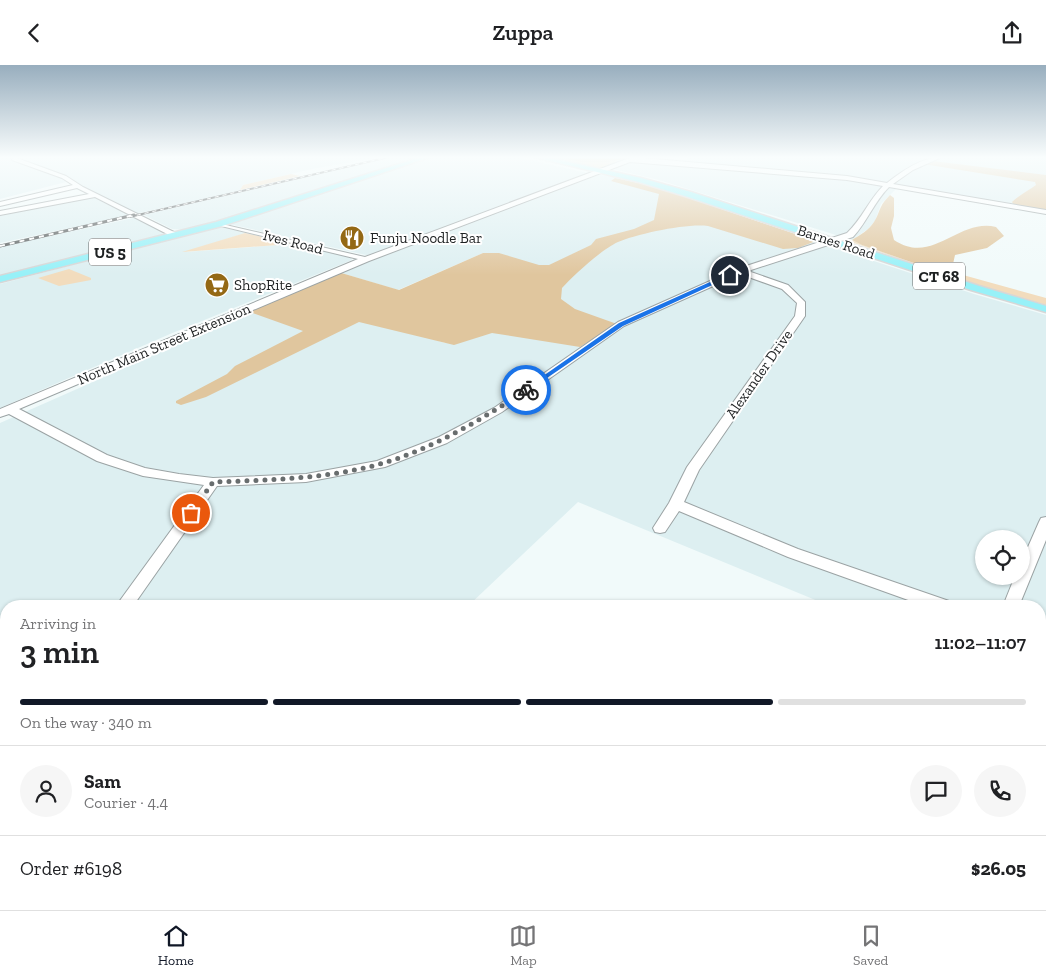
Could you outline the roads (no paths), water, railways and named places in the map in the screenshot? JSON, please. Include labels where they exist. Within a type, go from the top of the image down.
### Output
[{"type":"main road","name":"US 5","points":[[0,279],[219,224],[305,196]]},
{"type":"main road","name":"Barnes Road","points":[[696,196],[975,288],[1046,309]]},
{"type":"street","points":[[0,204],[33,196]]},
{"type":"street","points":[[0,213],[88,196]]},
{"type":"street","points":[[99,196],[176,235]]},
{"type":"street","name":"North Main Street Extension","points":[[4,411],[366,259],[533,196]]},
{"type":"street","points":[[4,411],[102,459],[142,472],[213,482],[306,478],[380,464],[443,439],[498,410],[621,324],[740,271],[850,235],[878,196]]},
{"type":"street","points":[[955,196],[1046,212]]},
{"type":"street","name":"Ives Road","points":[[219,224],[366,259]]},
{"type":"street","name":"Alexander Drive","points":[[660,527],[676,504],[692,470],[800,316],[801,302],[786,287],[740,271]]},
{"type":"street","points":[[128,600],[213,482]]},
{"type":"street","points":[[676,504],[793,553],[925,600]]},
{"type":"street","points":[[1014,600],[1046,522]]},
{"type":"railway","points":[[129,217],[218,196]]},
{"type":"railway","points":[[0,246],[134,215]]},
{"type":"place","name":"Funju Noodle Bar","points":[[352,238]]},
{"type":"place","name":"ShopRite","points":[[217,285]]}]
